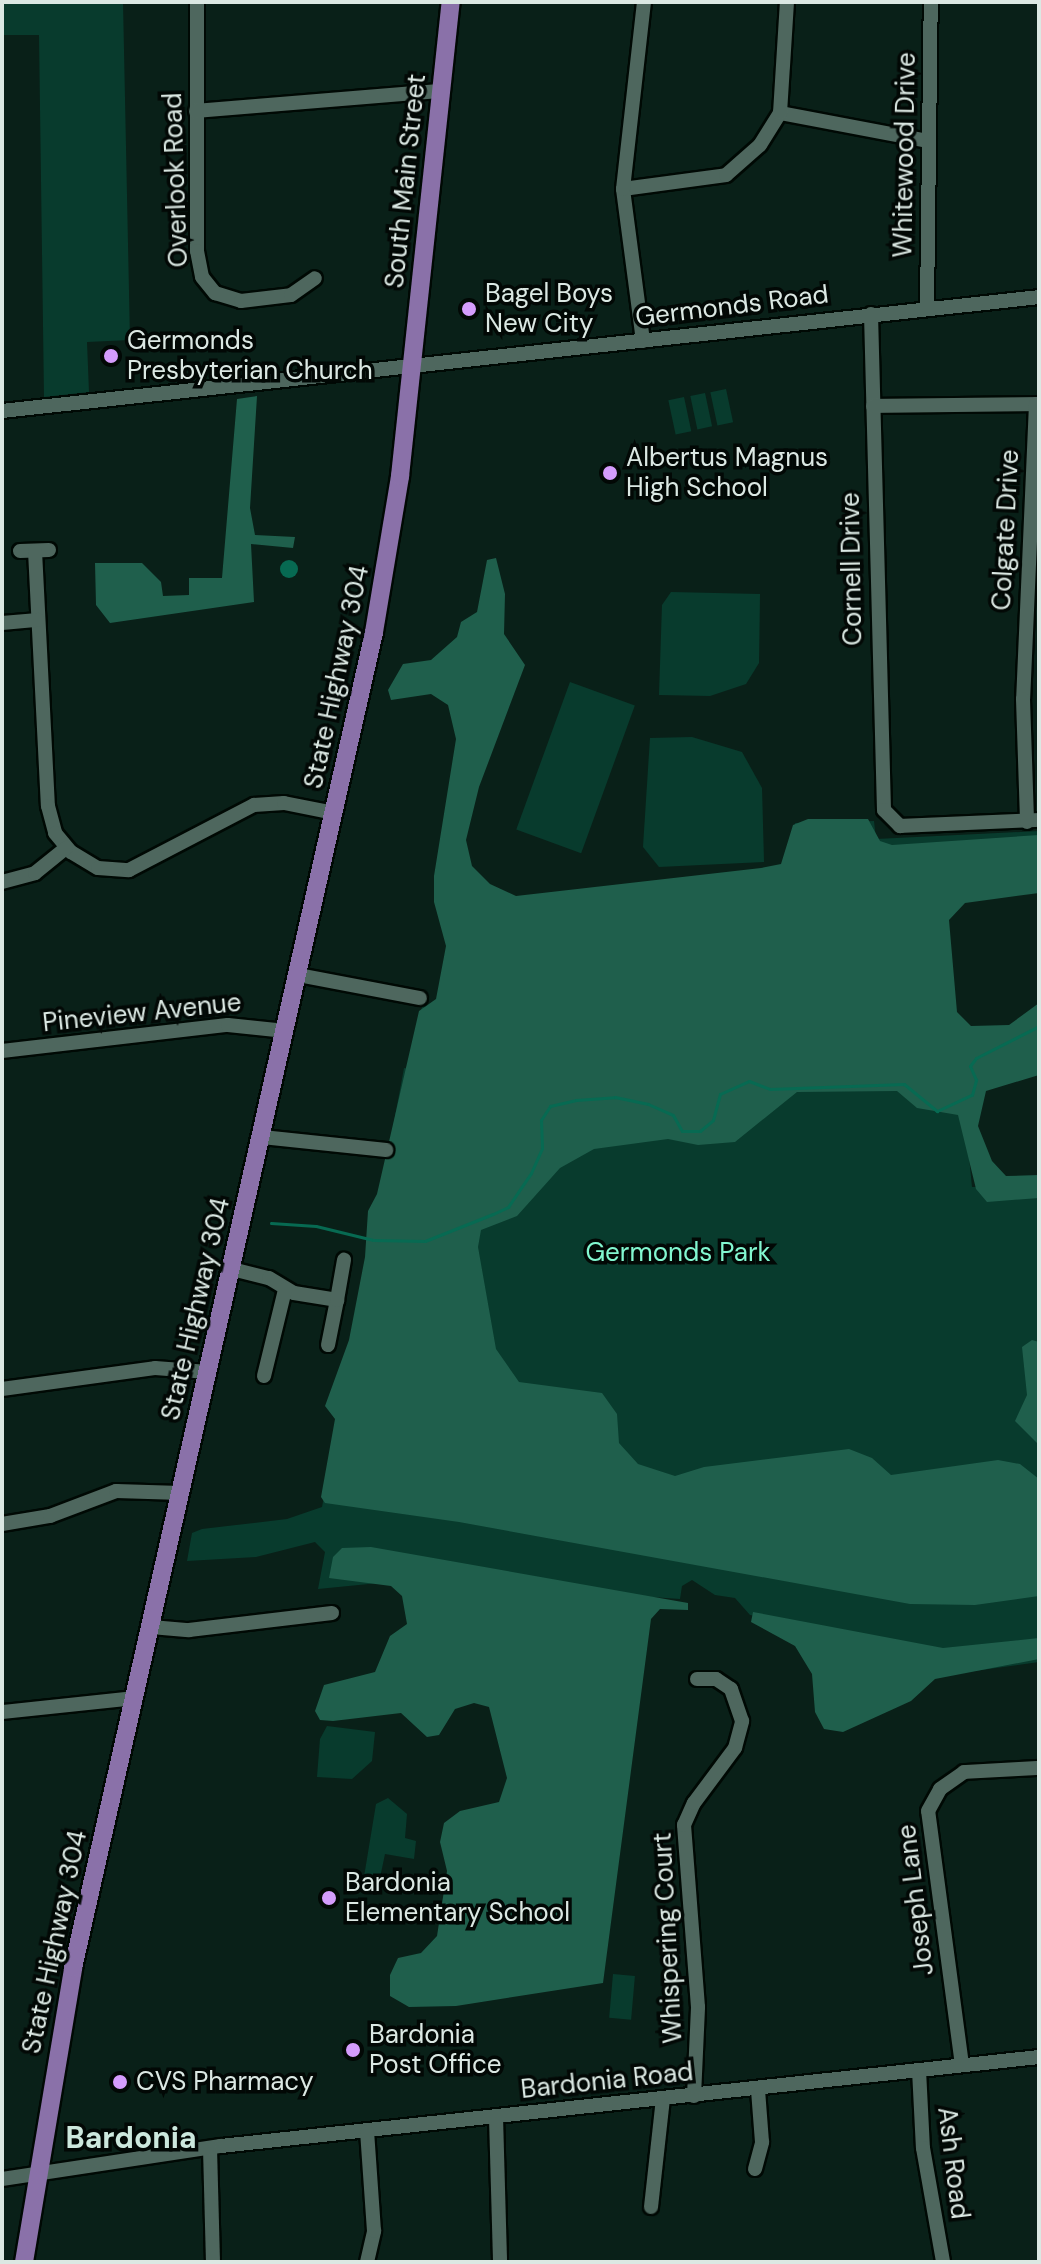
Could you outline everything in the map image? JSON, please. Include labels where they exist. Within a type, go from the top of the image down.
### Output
[{"type":"main road","name":"South Main Street","points":[[412,366],[451,2]]},
{"type":"main road","name":"State Highway 304","points":[[24,2262],[72,1976],[335,813],[385,573],[412,366]]},
{"type":"street","name":"Overlook Road","points":[[197,2],[197,260],[206,284],[220,296],[241,301],[291,295],[315,278]]},
{"type":"street","points":[[643,341],[623,189],[644,2]]},
{"type":"street","points":[[623,189],[726,175],[760,145],[780,113],[787,2]]},
{"type":"street","name":"Whitewood Drive","points":[[927,309],[931,2]]},
{"type":"street","points":[[196,111],[441,91]]},
{"type":"street","points":[[780,113],[928,141]]},
{"type":"street","name":"Germonds Road","points":[[2,411],[1039,297]]},
{"type":"street","name":"Cornell Drive","points":[[871,314],[883,805],[890,820],[904,826],[1033,821]]},
{"type":"street","name":"Colgate Drive","points":[[873,406],[1036,404],[1023,699],[1033,821]]},
{"type":"street","points":[[35,551],[48,806],[52,827],[66,848],[98,868],[129,870],[254,805],[284,803],[335,813]]},
{"type":"street","points":[[2,623],[38,620]]},
{"type":"street","points":[[2,882],[35,873],[66,848]]},
{"type":"street","points":[[298,975],[420,998]]},
{"type":"street","name":"Pineview Avenue","points":[[2,1051],[228,1025],[286,1031]]},
{"type":"street","points":[[262,1137],[386,1150]]},
{"type":"street","points":[[328,1345],[344,1260]]},
{"type":"street","points":[[232,1269],[269,1278],[285,1290],[337,1300]]},
{"type":"street","points":[[264,1376],[285,1290]]},
{"type":"street","points":[[2,1389],[147,1369],[208,1372]]},
{"type":"street","points":[[2,1524],[50,1516],[116,1491],[181,1493]]},
{"type":"street","points":[[151,1627],[189,1630],[332,1613]]},
{"type":"street","name":"Whispering Court","points":[[694,2096],[698,2007],[684,1825],[694,1803],[735,1748],[742,1721],[731,1689],[716,1679],[697,1679]]},
{"type":"street","points":[[2,1712],[135,1698]]},
{"type":"street","name":"Joseph Lane","points":[[962,2065],[928,1811],[940,1789],[964,1772],[1039,1768]]},
{"type":"street","name":"Bardonia Road","points":[[2,2179],[210,2148],[1039,2057]]},
{"type":"street","name":"Ash Road","points":[[919,2070],[923,2148],[943,2262]]},
{"type":"street","points":[[755,2169],[762,2142],[758,2090]]},
{"type":"street","points":[[651,2207],[663,2099]]},
{"type":"street","points":[[496,2117],[500,2262]]},
{"type":"street","points":[[367,2132],[374,2231],[367,2262]]},
{"type":"street","points":[[210,2148],[213,2262]]},
{"type":"green space","points":[[2,2],[123,2],[130,340],[87,342],[89,392],[44,397],[39,35],[2,35]]},
{"type":"green space","points":[[726,389],[733,422],[717,426],[710,392]]},
{"type":"green space","points":[[705,393],[712,426],[697,429],[690,396]]},
{"type":"green space","points":[[684,397],[691,431],[676,435],[668,400]]},
{"type":"green space","points":[[671,592],[760,594],[759,663],[746,684],[710,696],[659,695],[662,605]]},
{"type":"green space","points":[[570,682],[635,706],[581,853],[516,830]]},
{"type":"green space","points":[[692,737],[742,752],[762,788],[764,862],[659,867],[643,847],[650,738]]},
{"type":"green space","name":"Germonds Park","points":[[874,821],[876,839],[1039,831],[1039,890],[944,902],[972,1187],[1039,1186],[1039,1662],[887,1683],[880,1639],[750,1615],[735,1598],[715,1595],[692,1580],[682,1586],[680,1599],[409,1580],[318,1589],[325,1552],[315,1542],[256,1557],[187,1561],[192,1533],[202,1529],[287,1519],[322,1507],[404,1068],[411,1069],[422,1006],[448,1011],[795,868],[795,823]]},
{"type":"green space","points":[[327,1726],[375,1732],[372,1761],[352,1779],[317,1777],[320,1739]]},
{"type":"green space","points":[[388,1798],[407,1814],[405,1838],[416,1841],[414,1859],[385,1854],[377,1892],[362,1889],[376,1804]]},
{"type":"green space","points":[[613,1974],[635,1976],[631,2020],[609,2018]]},
{"type":"shaded area","points":[[257,396],[250,508],[255,535],[295,537],[293,548],[251,544],[254,602],[110,623],[96,605],[95,563],[142,563],[161,582],[163,596],[189,595],[189,578],[222,578],[237,399]]},
{"type":"shaded area","points":[[496,558],[505,594],[504,634],[525,665],[479,787],[466,840],[472,866],[490,884],[516,896],[781,864],[793,825],[808,819],[868,819],[880,841],[892,845],[1039,835],[1039,893],[965,903],[949,920],[957,1012],[971,1026],[1009,1025],[1039,1003],[1039,1075],[986,1091],[978,1126],[992,1161],[1006,1176],[1039,1175],[1039,1198],[987,1202],[976,1189],[958,1115],[917,1108],[897,1091],[797,1092],[735,1142],[698,1145],[668,1139],[594,1149],[560,1168],[517,1216],[481,1230],[478,1247],[496,1349],[519,1382],[602,1393],[617,1414],[619,1443],[638,1464],[675,1476],[704,1467],[849,1449],[872,1458],[891,1475],[998,1460],[1020,1464],[1039,1479],[1039,1596],[975,1605],[910,1604],[459,1522],[325,1503],[321,1497],[335,1419],[325,1406],[349,1340],[365,1257],[368,1211],[377,1194],[419,1011],[436,999],[446,946],[434,902],[434,876],[456,739],[448,705],[431,694],[391,700],[388,690],[403,664],[431,660],[457,637],[461,622],[477,612],[487,560]]},
{"type":"shaded area","points":[[289,560],[298,569],[289,578],[280,569]]},
{"type":"shaded area","points":[[1032,1340],[1039,1342],[1039,1445],[1015,1421],[1027,1395],[1022,1347]]},
{"type":"shaded area","points":[[371,1547],[688,1603],[688,1610],[660,1609],[651,1619],[603,1983],[456,2006],[409,2007],[390,1996],[390,1975],[398,1958],[421,1953],[437,1936],[447,1871],[440,1842],[444,1823],[460,1811],[499,1802],[507,1778],[489,1707],[474,1703],[455,1709],[439,1735],[427,1737],[401,1713],[320,1720],[315,1711],[324,1685],[375,1672],[390,1636],[407,1624],[402,1596],[391,1586],[329,1578],[333,1557],[342,1548]]},
{"type":"shaded area","points":[[753,1612],[943,1648],[1039,1638],[1039,1659],[935,1679],[911,1701],[843,1732],[824,1729],[815,1712],[812,1674],[795,1646],[751,1622]]},
{"type":"waterway","points":[[271,1223],[316,1226],[373,1240],[425,1241],[493,1214],[508,1207],[531,1173],[542,1148],[541,1120],[550,1106],[576,1100],[615,1097],[648,1104],[673,1115],[682,1131],[700,1131],[713,1120],[720,1094],[749,1081],[770,1089],[904,1084],[937,1111],[972,1095],[976,1080],[970,1066],[976,1058],[1039,1026]]},
{"type":"place","name":"Bagel Boys New City","points":[[469,309]]},
{"type":"place","name":"Germonds Presbyterian Church","points":[[111,356]]},
{"type":"place","name":"Albertus Magnus High School","points":[[610,473]]},
{"type":"place","name":"Bardonia Elementary School","points":[[329,1898]]},
{"type":"place","name":"Bardonia Post Office","points":[[353,2050]]},
{"type":"place","name":"CVS Pharmacy","points":[[120,2082]]},
{"type":"district","name":"Bardonia","points":[[131,2138]]}]
